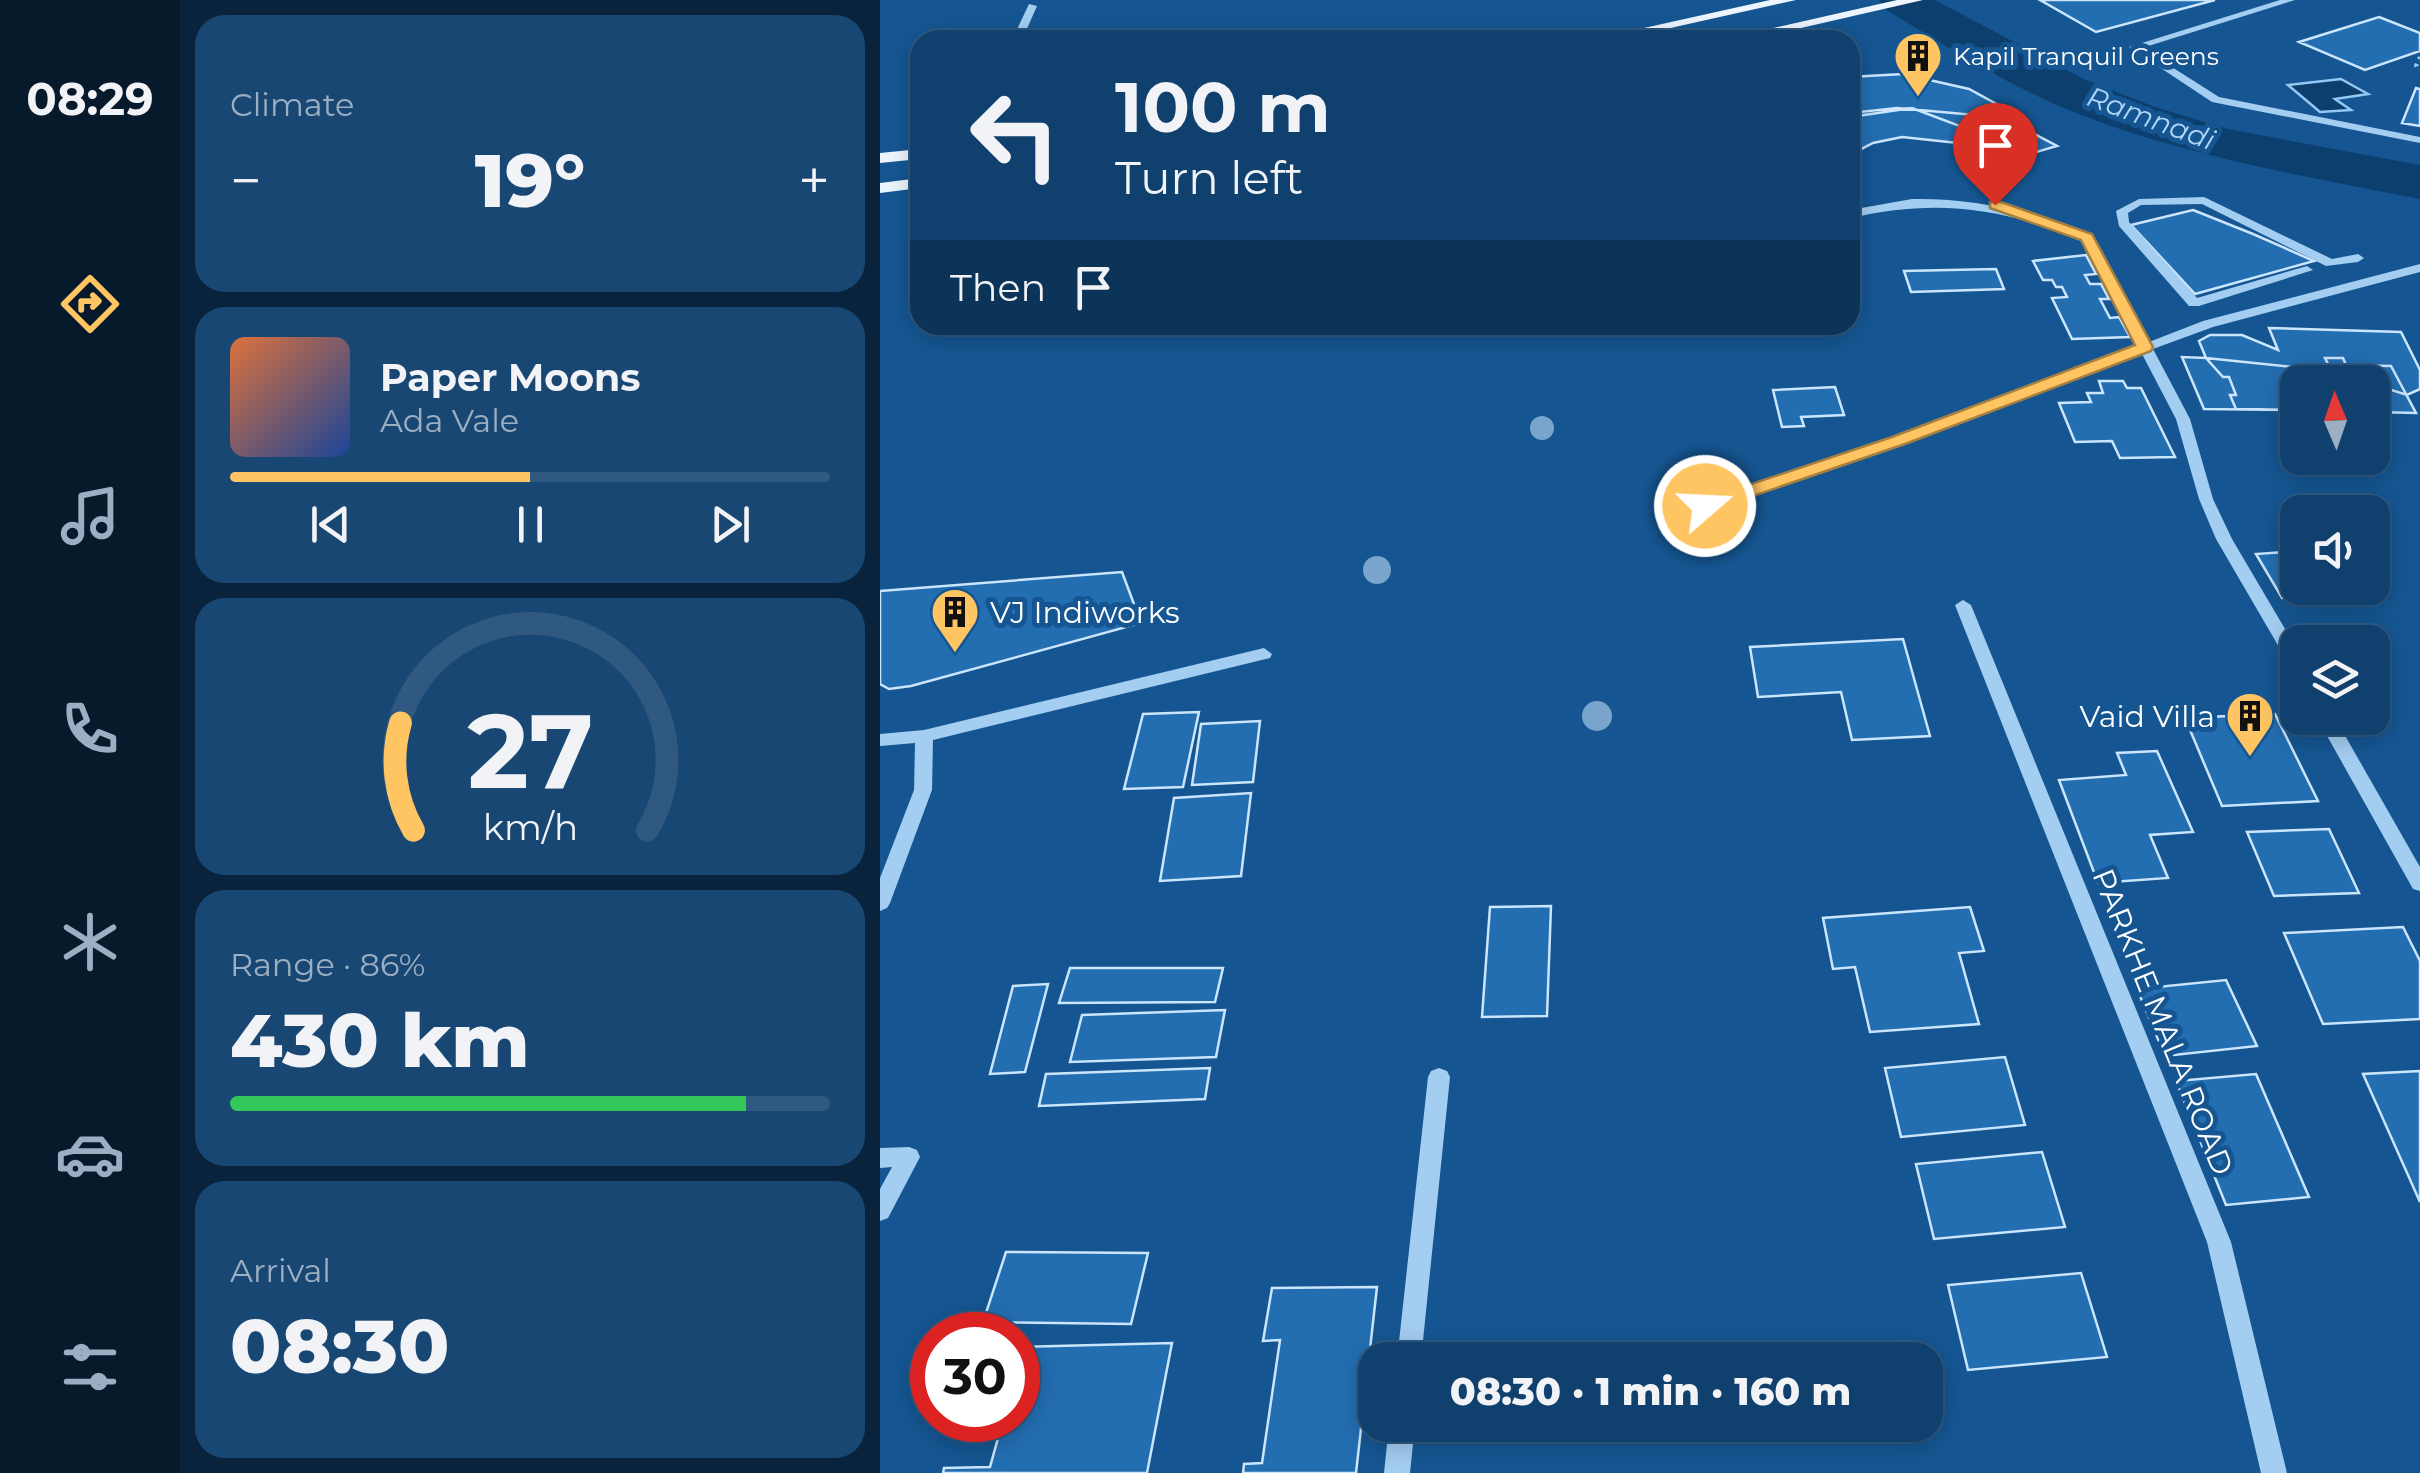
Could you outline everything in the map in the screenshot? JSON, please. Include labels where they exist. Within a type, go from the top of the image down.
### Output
[{"type":"main road","points":[[1645,30],[1789,0]]},
{"type":"main road","points":[[1774,30],[1916,0]]},
{"type":"main road","points":[[880,158],[910,155]]},
{"type":"main road","points":[[880,188],[910,185]]},
{"type":"street","points":[[2290,0],[2134,48],[2216,100],[2420,140]]},
{"type":"street","points":[[1021,30],[1032,6]]},
{"type":"street","points":[[2330,263],[2204,200],[2139,202],[2122,211],[2124,223],[2194,303],[2358,258]]},
{"type":"street","points":[[1860,213],[1938,201],[1995,205],[2087,237],[2183,420],[2206,499],[2224,539],[2280,635]]},
{"type":"street","points":[[1705,506],[1898,440],[2208,324],[2420,268]]},
{"type":"street","points":[[2307,270],[2338,289]]},
{"type":"street","name":"PARKHE MALA ROAD","points":[[1963,605],[2219,1242],[2274,1473]]},
{"type":"street","points":[[880,740],[924,736],[1264,654]]},
{"type":"street","points":[[2336,735],[2420,884]]},
{"type":"street","points":[[880,903],[923,790],[924,736]]},
{"type":"street","points":[[1410,1342],[1438,1077]]},
{"type":"street","points":[[880,1158],[909,1157],[880,1211]]},
{"type":"street","points":[[1397,1473],[1400,1442]]},
{"type":"path","points":[[2420,57],[2416,66],[2420,69]]},
{"type":"water","points":[[2341,79],[2368,94],[2335,99],[2351,110],[2320,112],[2288,85]]},
{"type":"building","points":[[2040,0],[2215,0],[2096,32]]},
{"type":"building","points":[[2379,17],[2420,33],[2420,51],[2365,70],[2299,42]]},
{"type":"building","name":"Kapil Tranquil Greens","points":[[1903,74],[1969,89],[2013,113],[1962,127],[1912,108],[1860,116],[1860,76]]},
{"type":"building","points":[[2416,88],[2420,89],[2420,126],[2402,123]]},
{"type":"building","points":[[1897,108],[1986,116],[2025,129],[2057,146],[2002,162],[1967,144],[1902,137],[1860,150],[1860,112]]},
{"type":"building","points":[[2193,210],[2314,261],[2195,294],[2131,225]]},
{"type":"building","points":[[2086,255],[2096,274],[2085,275],[2090,284],[2101,284],[2109,299],[2100,299],[2110,318],[2119,317],[2130,337],[2072,339],[2052,298],[2067,297],[2062,287],[2056,287],[2052,280],[2043,280],[2033,261]]},
{"type":"building","points":[[1996,269],[2004,289],[1911,292],[1904,271]]},
{"type":"building","points":[[2269,328],[2401,332],[2420,370],[2420,389],[2407,395],[2390,390],[2390,365],[2280,365],[2280,410],[2204,409],[2182,357],[2206,358],[2199,341],[2210,335],[2242,335],[2278,350]]},
{"type":"building","points":[[2206,358],[2280,366],[2280,410],[2236,409],[2229,377],[2223,377]]},
{"type":"building","points":[[2325,358],[2343,358],[2346,365],[2328,365]]},
{"type":"building","points":[[2390,366],[2391,366],[2416,413],[2390,412]]},
{"type":"building","points":[[2099,381],[2123,381],[2127,388],[2141,388],[2175,457],[2120,458],[2112,441],[2075,442],[2059,403],[2091,402],[2087,393],[2103,393]]},
{"type":"building","points":[[1835,387],[1844,415],[1801,417],[1804,426],[1782,427],[1773,390]]},
{"type":"building","points":[[2280,552],[2280,595],[2256,554]]},
{"type":"building","name":"VJ Indiworks","points":[[1122,572],[1141,623],[911,686],[889,689],[880,684],[880,591]]},
{"type":"building","points":[[1903,639],[1930,736],[1852,740],[1841,692],[1758,697],[1750,647]]},
{"type":"building","points":[[1199,712],[1183,787],[1124,789],[1143,714]]},
{"type":"building","name":"Vaid Villa","points":[[2275,714],[2280,735],[2285,735],[2318,801],[2222,806],[2185,718]]},
{"type":"building","points":[[1260,721],[1253,782],[1192,785],[1201,724]]},
{"type":"building","points":[[2157,751],[2193,832],[2150,835],[2168,878],[2098,883],[2059,780],[2126,775],[2117,753]]},
{"type":"building","points":[[1251,793],[1241,876],[1160,881],[1174,798]]},
{"type":"building","points":[[2329,829],[2359,893],[2274,896],[2247,832]]},
{"type":"building","points":[[1551,906],[1547,1016],[1482,1017],[1490,907]]},
{"type":"building","points":[[1970,907],[1984,951],[1959,953],[1979,1024],[1870,1032],[1855,967],[1833,969],[1823,918]]},
{"type":"building","points":[[2403,927],[2420,961],[2420,1019],[2323,1024],[2284,933]]},
{"type":"building","points":[[1070,968],[1223,968],[1215,1002],[1059,1003]]},
{"type":"building","points":[[2226,980],[2257,1046],[2165,1056],[2137,989]]},
{"type":"building","points":[[1048,984],[1025,1072],[990,1074],[1013,986]]},
{"type":"building","points":[[1225,1010],[1216,1057],[1070,1062],[1082,1015]]},
{"type":"building","points":[[2005,1057],[2025,1125],[1901,1137],[1885,1068]]},
{"type":"building","points":[[1210,1068],[1205,1099],[1039,1106],[1046,1074]]},
{"type":"building","points":[[2420,1071],[2420,1202],[2363,1074]]},
{"type":"building","points":[[2256,1074],[2309,1197],[2226,1205],[2176,1081]]},
{"type":"building","points":[[2042,1152],[2065,1227],[1934,1239],[1916,1164]]},
{"type":"building","points":[[1006,1252],[1148,1253],[1131,1324],[1040,1323],[1040,1312],[986,1312]]},
{"type":"building","points":[[2081,1273],[2107,1357],[1968,1370],[1948,1285]]},
{"type":"building","points":[[1377,1287],[1371,1342],[1358,1342],[1360,1442],[1356,1473],[1243,1473],[1244,1464],[1262,1463],[1280,1340],[1263,1341],[1272,1288]]},
{"type":"building","points":[[1172,1343],[1147,1473],[943,1473],[944,1468],[990,1467],[997,1442],[1040,1442],[1040,1346]]},
{"type":"waterway","name":"Ramnadi","points":[[1902,0],[2000,57],[2068,91],[2137,118],[2219,143],[2420,182]]},
{"type":"place","name":"Kapil Tranquil Greens","points":[[1918,98]]},
{"type":"place","name":"VJ Indiworks","points":[[955,654]]},
{"type":"place","name":"Vaid Villa","points":[[2250,758]]},
{"type":"route","points":[[1705,506],[1898,440],[2145,347],[2087,237],[1995,205]]}]
